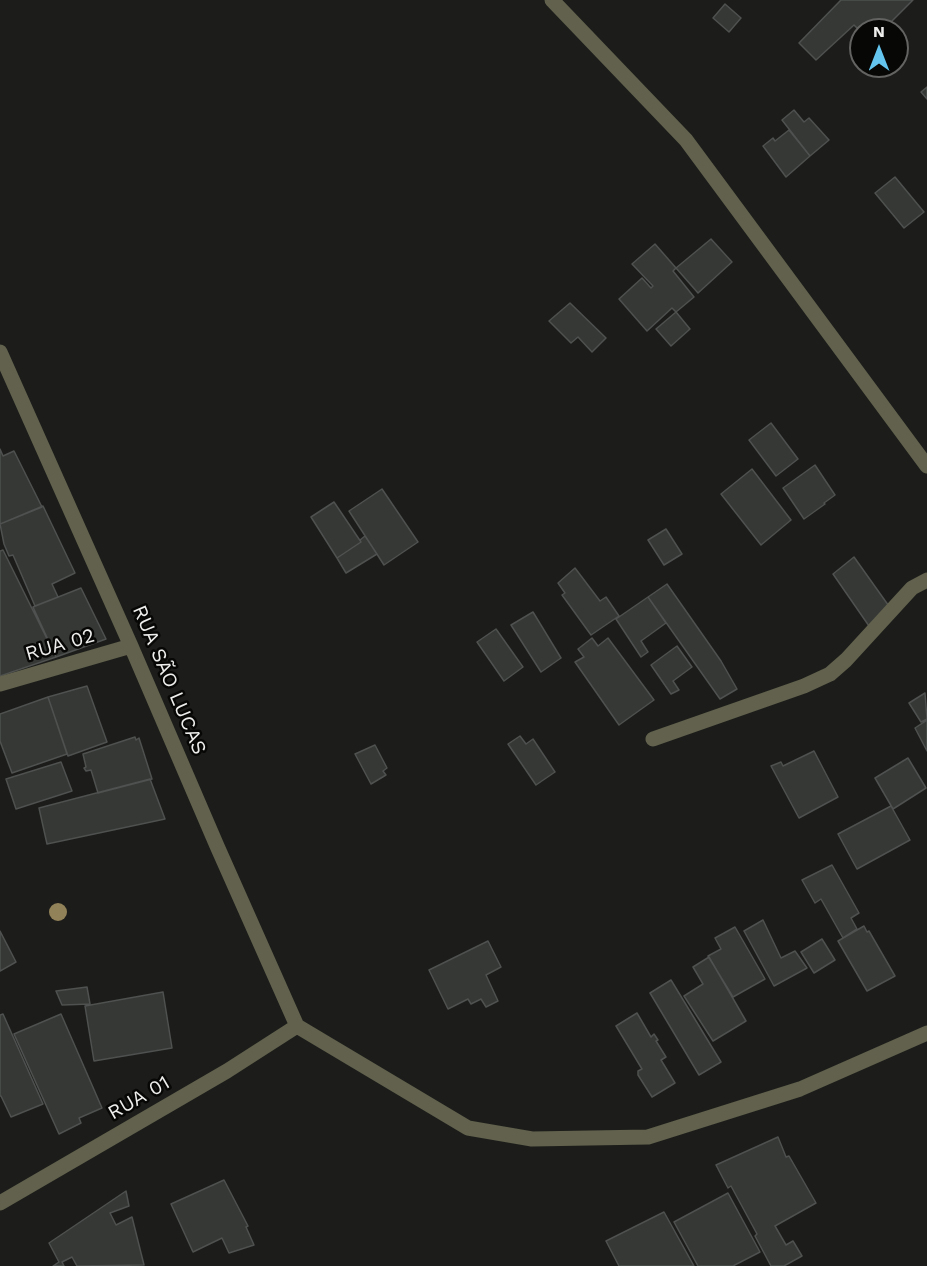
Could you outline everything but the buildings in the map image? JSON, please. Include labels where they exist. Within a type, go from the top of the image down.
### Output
[{"type":"street","points":[[552,0],[686,140],[927,466]]},
{"type":"street","name":"RUA SÃO LUCAS","points":[[2,359],[131,646],[297,1026]]},
{"type":"street","points":[[653,739],[804,686],[830,674],[846,660],[912,588],[927,580]]},
{"type":"street","name":"RUA 02","points":[[0,684],[131,646]]},
{"type":"street","points":[[297,1026],[468,1128],[532,1139],[648,1137],[800,1089],[927,1033]]},
{"type":"street","name":"RUA 01","points":[[0,1203],[227,1071],[297,1026]]}]
